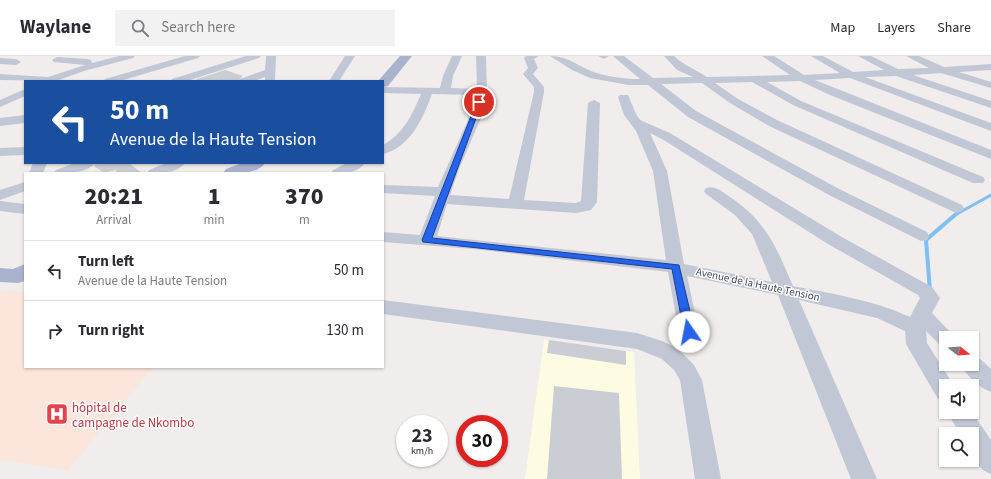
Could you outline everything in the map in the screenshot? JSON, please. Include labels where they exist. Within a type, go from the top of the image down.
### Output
[{"type":"main road","points":[[384,82],[406,56]]},
{"type":"main road","points":[[234,172],[254,164]]},
{"type":"street","points":[[72,56],[57,60],[102,63]]},
{"type":"street","points":[[0,77],[47,80],[130,56]]},
{"type":"street","points":[[112,80],[195,56]]},
{"type":"street","points":[[179,80],[256,56]]},
{"type":"street","points":[[250,80],[270,77],[271,56]]},
{"type":"street","points":[[335,80],[350,56]]},
{"type":"street","points":[[445,92],[448,76],[457,56]]},
{"type":"street","points":[[426,240],[477,113],[482,92],[481,56]]},
{"type":"street","points":[[516,204],[539,92],[538,87],[528,74],[533,68],[529,58],[534,56]]},
{"type":"street","points":[[555,56],[576,68],[602,78],[622,82],[852,76],[990,67]]},
{"type":"street","points":[[618,56],[650,82],[664,90],[692,114],[836,193],[921,236]]},
{"type":"street","points":[[668,56],[680,67],[692,72],[734,101],[773,122],[956,208]]},
{"type":"street","points":[[767,56],[802,78],[847,99],[991,155]]},
{"type":"street","points":[[816,56],[852,76],[991,127]]},
{"type":"street","points":[[863,56],[898,73],[991,105]]},
{"type":"street","points":[[911,56],[945,71],[991,85]]},
{"type":"street","points":[[968,59],[990,67]]},
{"type":"street","points":[[0,61],[16,62]]},
{"type":"street","points":[[754,78],[797,103],[978,180]]},
{"type":"street","points":[[384,90],[482,92]]},
{"type":"street","points":[[2,102],[24,92]]},
{"type":"street","points":[[384,149],[396,143],[408,133],[428,92]]},
{"type":"street","points":[[624,97],[630,115],[638,123],[666,136],[834,240],[921,287],[929,294],[930,298],[918,321],[917,344],[939,380]]},
{"type":"street","points":[[2,102],[24,100]]},
{"type":"street","points":[[384,189],[516,204],[576,208],[587,205],[589,202],[594,104]]},
{"type":"street","points":[[0,122],[24,119]]},
{"type":"street","points":[[638,123],[660,171],[676,267],[689,332]]},
{"type":"street","points":[[0,152],[24,150]]},
{"type":"street","points":[[64,172],[85,164]]},
{"type":"street","points":[[156,172],[176,164]]},
{"type":"street","points":[[340,172],[356,164]]},
{"type":"street","points":[[0,195],[24,186]]},
{"type":"street","points":[[711,191],[740,210],[754,224],[764,239],[864,479]]},
{"type":"street","points":[[0,206],[24,209]]},
{"type":"street","name":"Avenue de la Haute Tension","points":[[384,237],[482,245],[676,267],[785,290],[918,321]]},
{"type":"street","points":[[384,307],[637,341],[656,346],[668,352],[686,368],[691,380],[708,479]]},
{"type":"street","points":[[918,321],[939,334]]},
{"type":"street","points":[[978,371],[991,383]]},
{"type":"street","points":[[963,419],[991,462]]},
{"type":"shaded area","name":"hôpital de campagne de Nkombo","points":[[0,291],[24,292],[24,368],[152,368],[68,470],[0,460]]},
{"type":"shaded area","points":[[544,340],[634,352],[640,479],[525,479]]},
{"type":"building","points":[[225,70],[243,76],[239,80],[197,79]]},
{"type":"building","points":[[95,164],[131,164],[141,172],[118,172],[115,170],[103,172],[94,166]]},
{"type":"building","points":[[549,340],[626,351],[626,365],[547,353]]},
{"type":"building","points":[[554,386],[619,393],[622,479],[547,479]]},
{"type":"waterway","points":[[955,215],[991,195]]},
{"type":"waterway","points":[[930,291],[926,240],[956,214]]},
{"type":"place","name":"hôpital de campagne de Nkombo","points":[[57,414]]},
{"type":"route","points":[[479,102],[477,113],[452,169],[426,240],[642,262],[676,267],[689,332]]}]
